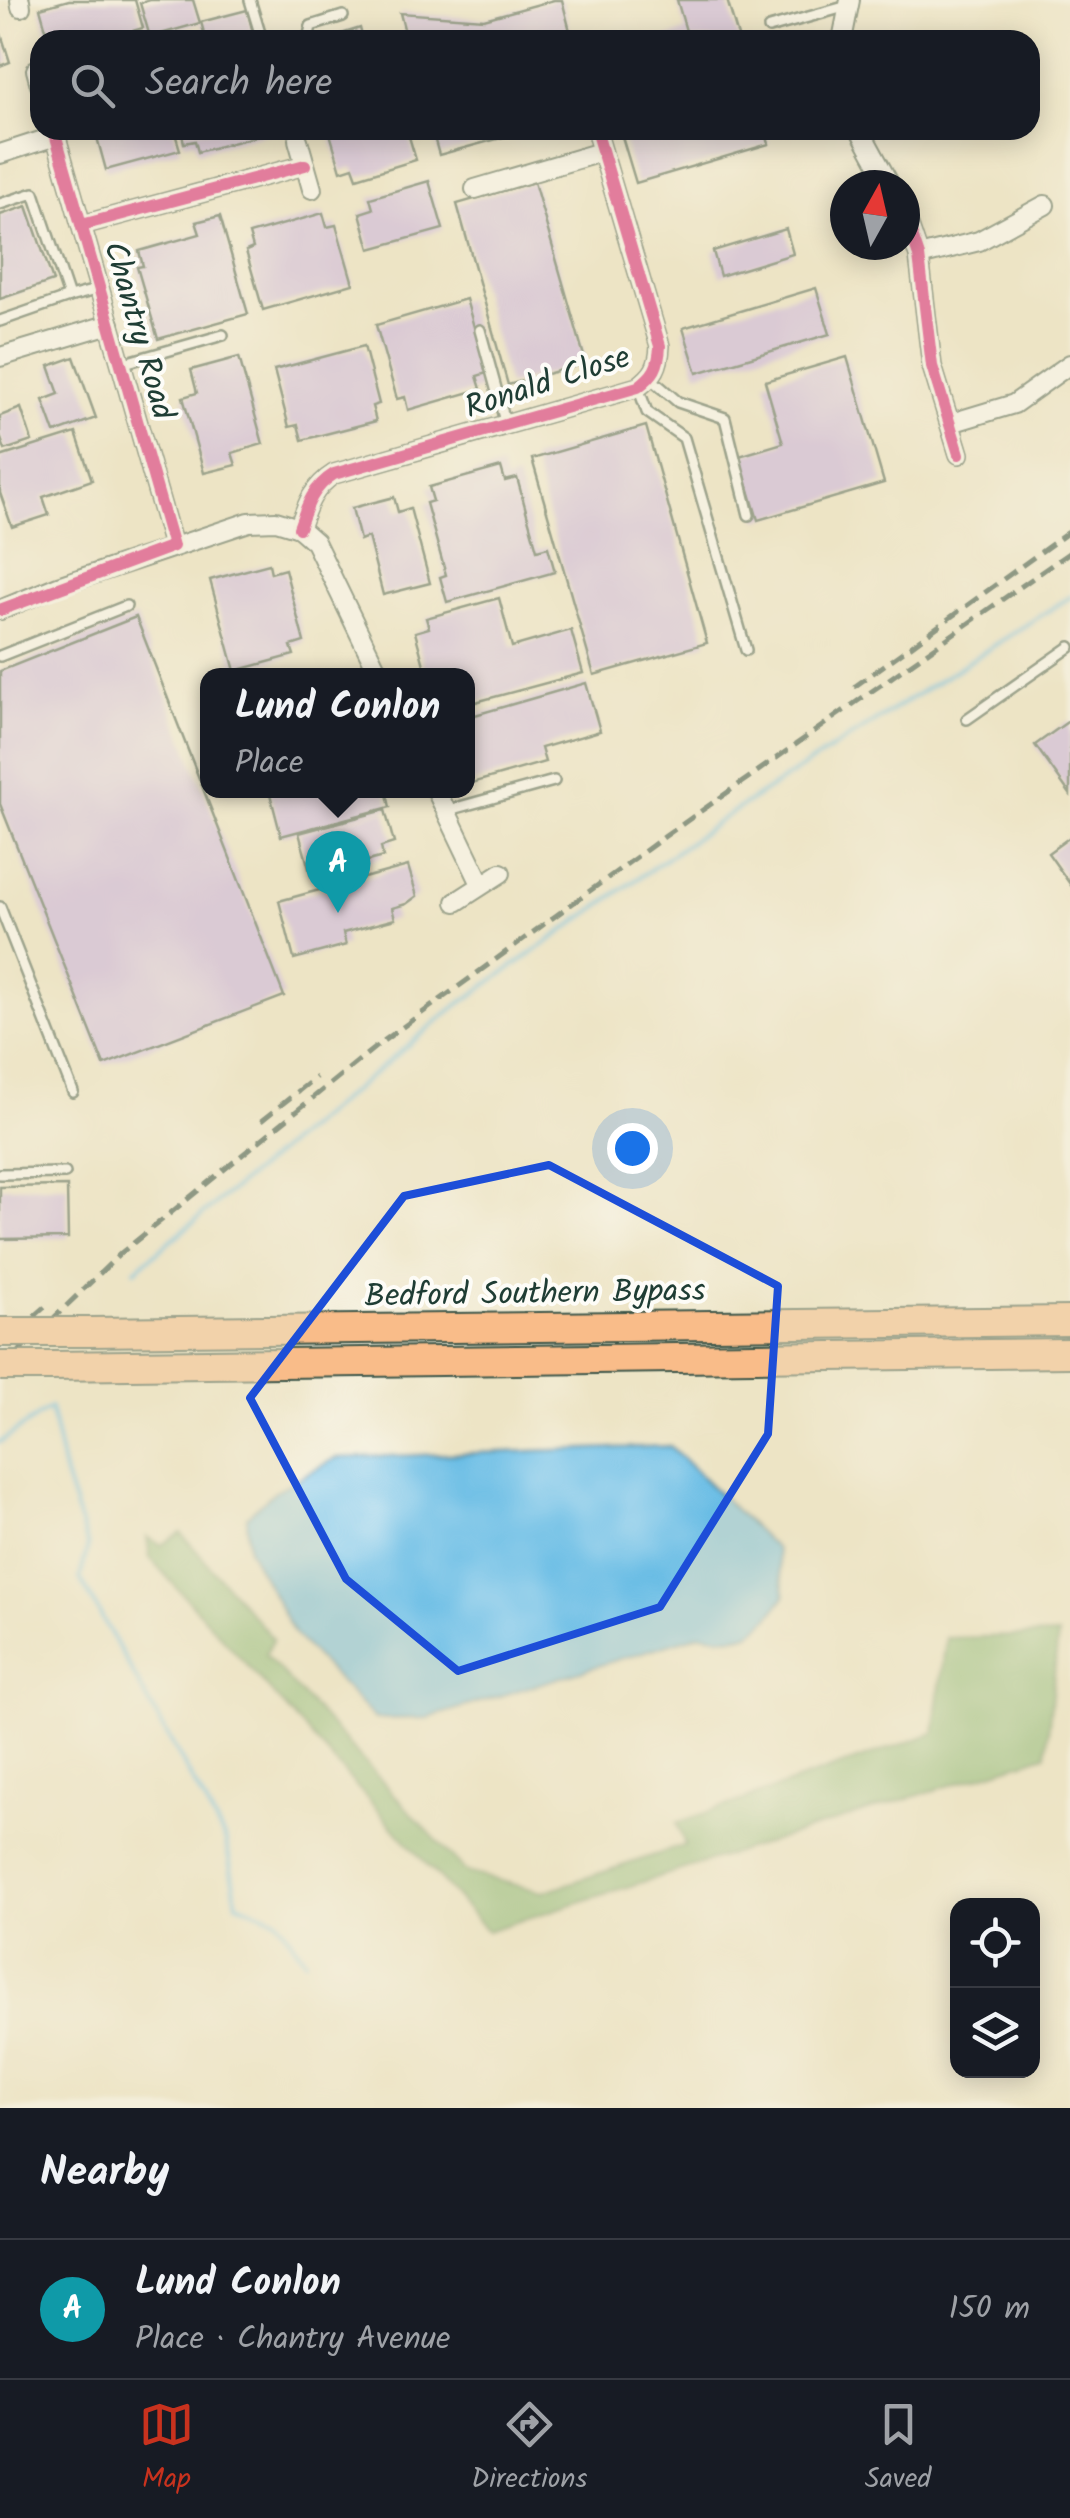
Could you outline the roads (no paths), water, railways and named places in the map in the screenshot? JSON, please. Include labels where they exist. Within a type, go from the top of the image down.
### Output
[{"type":"highway","name":"Bedford Southern Bypass","points":[[0,1332],[1070,1321]]},
{"type":"highway","name":"Bedford Southern Bypass","points":[[0,1366],[1070,1353]]},
{"type":"street","points":[[844,30],[849,3]]},
{"type":"street","points":[[0,154],[37,140]]},
{"type":"street","name":"Chantry Road","points":[[57,140],[173,546]]},
{"type":"street","points":[[299,140],[312,189]]},
{"type":"street","name":"Ronald Close","points":[[299,528],[320,483],[334,474],[644,382],[659,366],[660,346],[598,140]]},
{"type":"street","points":[[865,140],[882,170]]},
{"type":"street","points":[[475,189],[601,152]]},
{"type":"street","points":[[82,225],[305,165]]},
{"type":"street","points":[[920,256],[979,241],[1045,206]]},
{"type":"street","points":[[919,260],[932,366],[959,454]]},
{"type":"street","points":[[0,356],[110,324]]},
{"type":"street","points":[[951,423],[1014,404],[1070,364]]},
{"type":"street","points":[[0,610],[173,546],[249,522],[276,521],[299,528],[316,542],[376,668]]},
{"type":"street","points":[[440,798],[481,884]]},
{"type":"street","points":[[456,902],[501,873]]},
{"type":"lane","points":[[250,0],[259,30]]},
{"type":"lane","points":[[769,28],[849,3]]},
{"type":"lane","points":[[310,30],[311,26],[343,16]]},
{"type":"lane","points":[[0,204],[34,194],[69,297]]},
{"type":"lane","points":[[0,321],[100,289]]},
{"type":"lane","points":[[480,330],[506,425]]},
{"type":"lane","points":[[122,364],[223,335]]},
{"type":"lane","points":[[644,382],[678,402],[724,418],[749,515]]},
{"type":"lane","points":[[644,382],[646,412],[684,438],[746,650]]},
{"type":"lane","points":[[0,656],[126,606]]},
{"type":"lane","points":[[967,719],[1070,647]]},
{"type":"lane","points":[[446,810],[554,781]]},
{"type":"lane","points":[[0,907],[73,1092]]},
{"type":"lane","points":[[0,1174],[64,1173]]},
{"type":"water","points":[[670,1446],[776,1549],[785,1596],[767,1619],[741,1635],[701,1634],[428,1718],[375,1719],[295,1635],[248,1549],[247,1516],[274,1492],[336,1458]]},
{"type":"waterway","points":[[135,1270],[451,1010],[725,817],[1070,597]]},
{"type":"waterway","points":[[0,1442],[50,1408],[65,1476],[88,1546],[80,1578],[226,1841],[237,1903],[277,1919],[305,1960]]},
{"type":"railway","points":[[854,687],[1070,531]]},
{"type":"railway","points":[[0,1370],[121,1253],[378,1045],[664,837],[1070,552]]},
{"type":"railway","points":[[261,1121],[316,1077]]},
{"type":"railway","points":[[0,1347],[45,1307]]},
{"type":"place","name":"Lund Conlon","points":[[338,913]]}]
